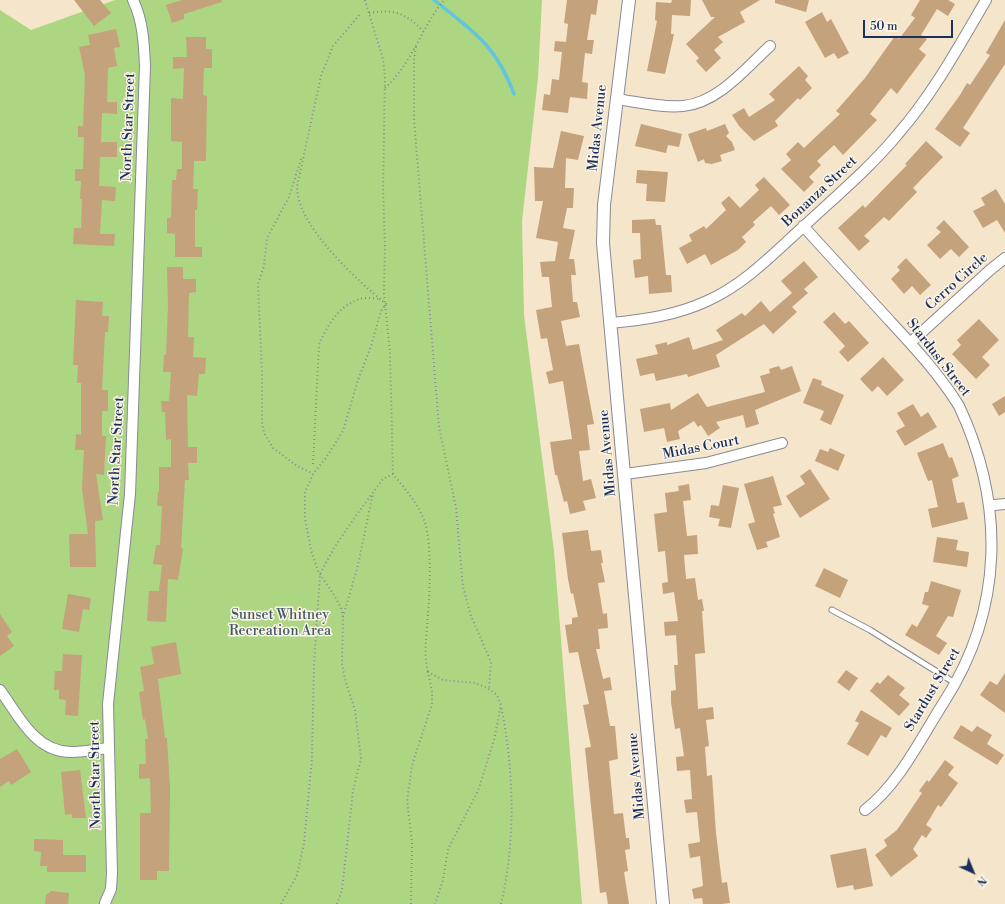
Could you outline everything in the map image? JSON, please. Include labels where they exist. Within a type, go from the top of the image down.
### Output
[{"type":"street","name":"North Star Street","points":[[105,903],[111,889],[112,873],[108,704],[130,494],[145,66],[144,35],[138,11],[133,0]]},
{"type":"street","name":"Midas Avenue","points":[[629,0],[616,99],[603,224],[604,257],[625,474],[663,904]]},
{"type":"street","name":"Bonanza Street","points":[[610,323],[650,318],[680,311],[708,301],[730,288],[758,268],[852,183],[899,134],[942,74],[986,0]]},
{"type":"street","points":[[616,99],[683,106],[697,103],[724,88],[770,46]]},
{"type":"street","name":"Stardust Street","points":[[803,226],[910,343],[958,405],[973,434],[990,481],[994,505],[996,554],[989,598],[972,652],[956,684],[892,783],[875,803],[865,810]]},
{"type":"street","name":"Cerro Circle","points":[[910,343],[1005,258]]},
{"type":"street","name":"Midas Court","points":[[625,474],[706,463],[782,443]]},
{"type":"street","points":[[994,505],[1005,504]]},
{"type":"street","points":[[0,690],[27,729],[38,741],[48,748],[71,752],[109,748]]},
{"type":"lane","points":[[832,610],[870,630],[956,684]]},
{"type":"path","points":[[365,0],[383,59],[385,88],[383,188],[386,304],[390,352],[393,474],[416,503],[425,521],[429,553],[430,590],[425,641],[425,658],[432,691],[432,704],[412,765],[407,801],[412,842],[411,904]]},
{"type":"path","points":[[385,88],[402,70],[435,12],[444,0]]},
{"type":"path","points":[[370,13],[392,12],[402,14],[411,19],[424,32]]},
{"type":"path","points":[[361,13],[333,46],[321,76],[297,187],[301,210],[308,222],[342,264],[360,283],[386,304]]},
{"type":"path","points":[[416,47],[414,59],[414,119],[439,427],[456,508],[463,586],[471,616],[491,662],[489,689]]},
{"type":"path","points":[[305,148],[289,197],[267,238],[264,266],[258,284],[258,299],[264,433],[272,448],[296,466],[312,474]]},
{"type":"path","points":[[313,464],[319,345],[323,335],[330,323],[347,306],[359,299],[379,299]]},
{"type":"path","points":[[343,618],[339,603],[320,574],[311,550],[305,519],[305,492],[312,474],[326,458],[343,431],[381,311],[386,304]]},
{"type":"path","points":[[281,904],[298,875],[304,843],[312,758],[313,679],[320,574],[334,548],[383,479],[393,474]]},
{"type":"path","points":[[337,904],[342,890],[353,791],[361,758],[355,710],[342,665],[343,618],[358,565],[374,492]]},
{"type":"path","points":[[428,672],[443,680],[476,683],[489,689],[497,695],[501,705],[507,736],[511,804],[508,862],[501,904]]},
{"type":"path","points":[[435,904],[442,880],[448,849],[478,791],[494,740],[501,705]]},
{"type":"green space","name":"Sunset Whitney Recreation Area","points":[[115,0],[542,0],[538,78],[522,221],[524,315],[554,551],[582,904],[0,904],[0,10],[31,30]]},
{"type":"building","points":[[74,0],[100,0],[111,13],[94,26]]},
{"type":"building","points":[[182,0],[221,0],[222,2],[184,14],[184,19],[172,23],[166,5]]},
{"type":"building","points":[[567,0],[598,0],[596,15],[591,14],[587,40],[594,40],[592,54],[585,53],[582,82],[588,83],[587,99],[570,97],[568,113],[542,110],[544,94],[550,95],[552,79],[559,80],[562,52],[554,51],[555,41],[566,42],[568,24],[564,23]]},
{"type":"building","points":[[672,0],[691,0],[690,16],[672,15],[671,34],[674,34],[665,74],[647,71],[657,21],[655,20],[656,2],[671,3]]},
{"type":"building","points":[[702,0],[760,0],[740,12],[745,22],[718,37],[723,42],[714,50],[721,58],[706,72],[696,61],[699,58],[686,44],[715,17],[711,17]]},
{"type":"building","points":[[775,0],[809,0],[806,12],[775,3]]},
{"type":"building","points":[[920,0],[948,0],[955,4],[948,16],[937,9],[921,35],[927,39],[919,49],[926,55],[897,94],[891,88],[870,114],[877,120],[843,155],[834,145],[817,161],[821,165],[809,177],[814,182],[804,192],[781,169],[791,160],[786,154],[798,142],[804,148],[840,114],[836,111],[865,78],[895,36],[899,39],[915,18],[911,15]]},
{"type":"building","points":[[822,12],[827,22],[831,19],[849,53],[838,59],[834,53],[825,58],[805,22]]},
{"type":"building","points":[[1005,20],[1005,64],[963,128],[970,133],[960,147],[935,129],[967,83],[970,85],[990,55],[986,53]]},
{"type":"building","points":[[116,29],[120,47],[114,48],[117,66],[108,68],[107,102],[117,102],[117,114],[102,113],[101,142],[117,142],[117,157],[100,157],[99,186],[116,187],[115,201],[102,200],[100,234],[115,234],[114,246],[73,244],[74,228],[81,228],[81,181],[75,181],[75,169],[83,169],[84,137],[78,137],[78,126],[83,126],[85,75],[79,47],[90,45],[88,35]]},
{"type":"building","points":[[186,37],[206,37],[206,49],[212,49],[212,68],[204,68],[203,95],[207,96],[206,161],[194,161],[193,189],[198,189],[197,210],[195,210],[195,247],[202,247],[202,257],[175,257],[175,234],[167,233],[167,218],[171,218],[172,180],[176,180],[177,169],[182,169],[182,142],[171,141],[171,98],[183,99],[184,68],[173,69],[173,57],[187,57]]},
{"type":"building","points":[[799,66],[808,76],[805,80],[812,88],[800,100],[798,98],[775,121],[778,126],[754,141],[739,126],[732,115],[744,108],[749,117],[775,100],[769,94]]},
{"type":"building","points":[[641,124],[682,134],[679,147],[668,145],[666,153],[635,146]]},
{"type":"building","points":[[725,124],[729,133],[726,136],[732,142],[735,150],[720,155],[722,161],[712,164],[705,163],[704,159],[698,162],[688,134],[706,128],[707,131]]},
{"type":"building","points":[[561,131],[584,136],[578,160],[566,158],[565,188],[574,188],[573,208],[567,208],[563,228],[575,230],[569,259],[574,259],[576,275],[571,275],[573,302],[577,302],[580,317],[561,321],[566,346],[579,344],[594,424],[587,425],[590,450],[579,451],[583,481],[591,479],[596,498],[583,501],[586,510],[570,514],[567,501],[564,502],[557,475],[555,475],[550,442],[572,439],[563,381],[549,384],[546,372],[553,370],[547,338],[541,339],[536,310],[552,307],[549,277],[542,277],[540,262],[555,261],[558,242],[536,238],[543,201],[535,201],[534,167],[553,168]]},
{"type":"building","points":[[926,141],[943,157],[913,188],[917,192],[889,221],[884,217],[864,236],[870,241],[859,251],[838,228],[863,205],[865,208],[907,165],[905,164]]},
{"type":"building","points":[[637,170],[668,172],[665,202],[646,201],[647,184],[636,183]]},
{"type":"building","points":[[764,177],[790,205],[779,215],[771,206],[753,222],[755,225],[742,237],[746,242],[738,250],[711,265],[705,254],[687,264],[679,248],[692,241],[689,235],[704,226],[706,229],[726,210],[721,203],[729,196],[740,208],[759,190],[755,185]]},
{"type":"building","points":[[996,189],[1005,204],[1005,233],[997,220],[983,228],[973,211],[985,205],[981,198]]},
{"type":"building","points":[[655,219],[656,225],[661,225],[666,275],[671,275],[672,292],[649,294],[648,276],[635,278],[633,260],[641,259],[640,233],[632,233],[632,220]]},
{"type":"building","points":[[944,220],[969,247],[959,257],[951,249],[940,259],[927,245],[941,232],[936,228]]},
{"type":"building","points":[[906,258],[931,285],[920,295],[912,286],[904,294],[891,279],[900,270],[897,267]]},
{"type":"building","points":[[804,261],[818,277],[804,289],[808,293],[792,307],[797,312],[773,334],[764,324],[716,355],[720,367],[688,377],[687,374],[656,381],[654,373],[640,376],[636,359],[658,354],[655,345],[667,342],[667,345],[689,337],[693,350],[723,340],[716,330],[742,313],[745,316],[761,301],[770,312],[792,293],[781,281]]},
{"type":"building","points":[[167,267],[183,267],[183,279],[196,279],[196,292],[189,293],[188,337],[194,337],[193,357],[206,358],[205,374],[199,374],[197,396],[187,395],[188,447],[197,447],[197,463],[188,463],[189,480],[185,480],[181,548],[183,549],[178,580],[168,579],[166,622],[147,621],[149,591],[159,591],[162,565],[153,564],[156,545],[160,545],[162,506],[157,506],[159,492],[159,467],[171,467],[171,439],[166,440],[165,412],[162,412],[161,401],[169,401],[171,372],[163,372],[164,355],[166,355],[168,306]]},
{"type":"building","points":[[76,300],[103,302],[102,316],[109,316],[108,332],[105,332],[102,390],[108,390],[108,411],[102,411],[102,436],[106,436],[104,475],[96,474],[103,520],[95,521],[96,567],[70,567],[69,534],[88,534],[82,489],[84,450],[75,450],[76,434],[81,435],[81,383],[77,383],[78,365],[73,365]]},
{"type":"building","points":[[834,312],[845,324],[849,321],[869,343],[848,362],[839,352],[845,346],[823,322]]},
{"type":"building","points":[[979,319],[999,340],[982,357],[990,365],[976,379],[952,354],[961,345],[957,340]]},
{"type":"building","points":[[883,357],[904,380],[887,396],[878,386],[872,392],[860,379]]},
{"type":"building","points":[[779,366],[781,370],[792,366],[801,391],[755,410],[759,424],[746,428],[743,415],[716,422],[720,428],[708,436],[701,425],[698,427],[694,421],[678,431],[680,439],[667,442],[664,428],[644,432],[640,409],[670,403],[671,410],[698,393],[707,407],[765,392],[760,376],[770,373],[769,369]]},
{"type":"building","points":[[813,378],[822,381],[821,385],[844,395],[831,425],[820,420],[824,411],[803,403]]},
{"type":"building","points":[[1005,396],[1005,412],[999,416],[992,404]]},
{"type":"building","points":[[913,404],[921,417],[928,412],[937,427],[905,446],[896,431],[905,426],[897,413]]},
{"type":"building","points":[[943,443],[949,458],[952,457],[959,476],[952,479],[957,503],[964,502],[968,519],[932,528],[928,509],[938,507],[932,480],[928,481],[917,453]]},
{"type":"building","points":[[830,448],[845,455],[838,471],[815,461],[820,449],[828,452]]},
{"type":"building","points":[[810,469],[830,499],[800,518],[786,496],[805,484],[800,476]]},
{"type":"building","points":[[773,476],[782,505],[773,507],[775,513],[773,514],[780,537],[766,542],[768,547],[757,550],[748,524],[755,522],[744,484]]},
{"type":"building","points":[[689,484],[691,500],[683,501],[687,536],[697,535],[698,554],[684,555],[686,579],[695,578],[698,600],[702,599],[704,611],[702,611],[705,653],[695,654],[698,709],[713,707],[714,719],[706,720],[709,746],[705,747],[707,776],[712,775],[716,833],[722,883],[727,882],[730,903],[722,904],[703,904],[702,898],[694,899],[692,889],[703,886],[700,856],[690,858],[688,844],[700,842],[697,812],[686,813],[684,800],[692,799],[690,770],[677,771],[676,757],[684,756],[680,728],[675,729],[671,702],[671,691],[676,690],[674,665],[678,665],[676,635],[665,636],[664,622],[678,621],[674,592],[663,594],[662,583],[668,582],[665,551],[658,552],[654,514],[667,512],[665,493],[679,491],[678,486]]},
{"type":"building","points":[[723,485],[739,488],[731,528],[718,526],[720,519],[709,517],[711,505],[719,506]]},
{"type":"building","points":[[588,530],[591,551],[601,550],[603,563],[601,563],[605,582],[598,583],[603,614],[607,613],[608,628],[598,629],[600,649],[596,649],[603,679],[610,677],[612,690],[604,691],[610,726],[615,726],[618,759],[609,761],[614,814],[623,813],[626,838],[629,838],[630,849],[625,850],[628,871],[624,872],[629,904],[608,904],[606,892],[600,893],[585,748],[591,747],[583,705],[589,704],[578,652],[569,653],[565,625],[572,624],[572,618],[578,617],[573,593],[571,594],[568,579],[562,533]]},
{"type":"building","points":[[937,537],[958,540],[956,550],[969,552],[967,567],[933,562]]},
{"type":"building","points":[[824,568],[848,580],[840,598],[815,586]]},
{"type":"building","points":[[931,581],[961,590],[953,617],[948,616],[936,636],[947,643],[939,655],[905,635],[912,624],[917,627],[929,606],[922,604],[925,592],[928,592]]},
{"type":"building","points":[[68,594],[91,598],[89,610],[83,609],[79,632],[62,629]]},
{"type":"building","points":[[0,614],[12,632],[7,636],[14,646],[0,656]]},
{"type":"building","points":[[176,642],[181,674],[158,679],[165,738],[167,738],[170,789],[169,871],[157,871],[157,880],[140,880],[140,813],[151,813],[150,778],[139,779],[139,764],[146,764],[145,739],[148,739],[145,719],[143,720],[139,692],[144,691],[140,667],[154,664],[151,647]]},
{"type":"building","points":[[63,654],[82,655],[78,716],[65,715],[66,700],[59,699],[59,690],[54,690],[55,671],[62,671]]},
{"type":"building","points":[[846,670],[858,678],[849,691],[837,682]]},
{"type":"building","points":[[1005,673],[1005,713],[980,695],[990,681],[997,685]]},
{"type":"building","points":[[888,675],[905,688],[899,695],[910,704],[899,716],[870,691],[877,682],[880,684]]},
{"type":"building","points":[[861,710],[892,728],[886,738],[881,735],[868,756],[847,744],[859,723],[855,721]]},
{"type":"building","points":[[961,725],[972,732],[977,726],[992,735],[987,744],[1004,755],[997,765],[953,738]]},
{"type":"building","points":[[17,749],[31,772],[11,785],[9,781],[0,787],[0,759]]},
{"type":"building","points":[[945,760],[954,767],[948,775],[958,783],[941,807],[938,805],[926,825],[932,829],[926,838],[922,835],[913,849],[918,856],[891,877],[875,855],[887,846],[884,840],[897,830],[922,793],[919,791],[927,780],[929,782]]},
{"type":"building","points":[[80,770],[86,818],[72,818],[72,814],[65,815],[61,772]]},
{"type":"building","points":[[34,839],[63,840],[63,855],[86,855],[86,872],[47,872],[47,866],[40,866],[41,852],[34,851]]},
{"type":"building","points":[[866,848],[873,886],[854,890],[853,885],[837,888],[830,855]]},
{"type":"building","points":[[51,891],[69,893],[68,904],[45,904],[46,895]]},
{"type":"waterway","points":[[434,0],[472,30],[482,40],[499,63],[514,94]]}]
